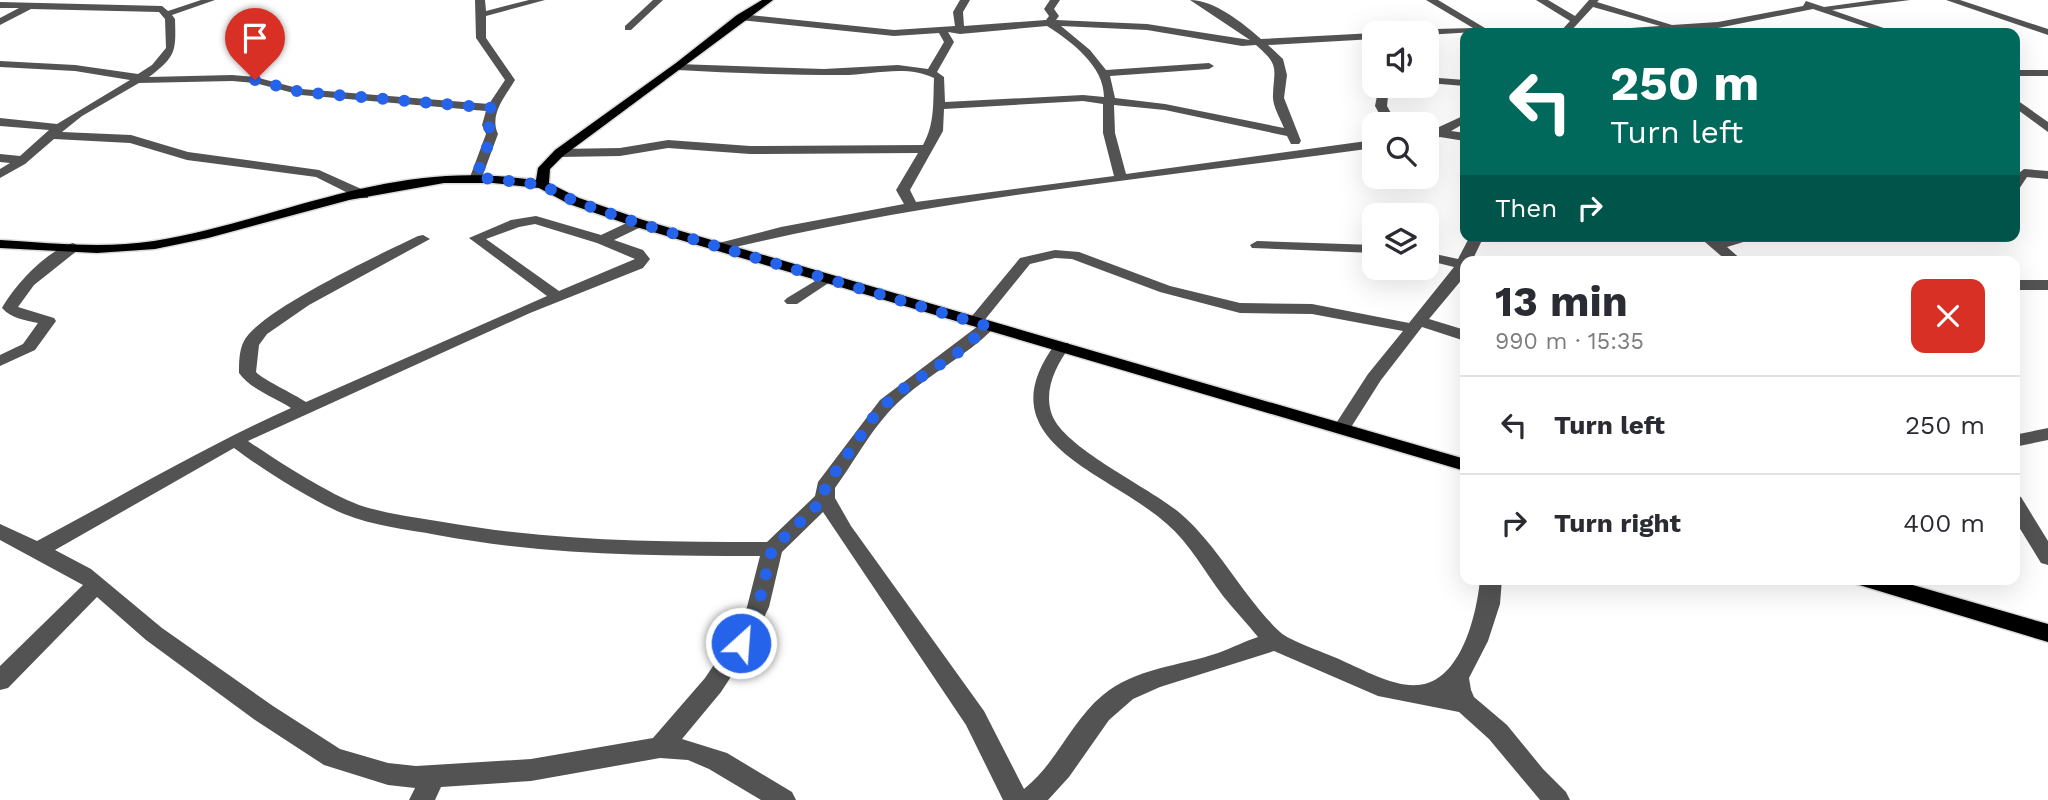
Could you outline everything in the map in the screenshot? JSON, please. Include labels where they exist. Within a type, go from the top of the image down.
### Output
[{"type":"main road","points":[[542,185],[544,168],[559,153],[678,67],[740,16],[768,0]]},
{"type":"main road","points":[[0,244],[73,247],[152,245],[436,180],[476,177],[542,185],[574,201],[638,223],[1460,463]]},
{"type":"main road","points":[[1884,585],[2048,633]]},
{"type":"street","points":[[0,22],[36,6],[62,0]]},
{"type":"street","points":[[0,5],[150,6],[167,14],[210,0]]},
{"type":"street","points":[[476,177],[492,134],[488,125],[492,108],[509,78],[492,58],[481,39],[478,29],[480,0]]},
{"type":"street","points":[[481,15],[540,0]]},
{"type":"street","points":[[628,28],[658,0]]},
{"type":"street","points":[[960,31],[958,12],[965,0]]},
{"type":"street","points":[[1049,23],[1054,16],[1049,9],[1055,0]]},
{"type":"street","points":[[1195,0],[1204,8],[1244,29],[1278,59],[1282,75],[1277,92],[1291,134],[1303,153]]},
{"type":"street","points":[[1431,0],[1483,28]]},
{"type":"street","points":[[1541,0],[1575,20]]},
{"type":"street","points":[[1792,0],[1879,28]]},
{"type":"street","points":[[1701,28],[1815,7],[1905,0]]},
{"type":"street","points":[[1951,0],[2048,32]]},
{"type":"street","points":[[1568,28],[1592,2],[1675,28]]},
{"type":"street","points":[[0,174],[56,131],[138,79],[169,53],[170,24],[167,14]]},
{"type":"street","points":[[740,16],[885,33],[960,31],[1049,23],[1135,26],[1214,40],[1258,43],[1362,37]]},
{"type":"street","points":[[1049,23],[1075,41],[1102,73],[1108,85],[1110,101],[1107,109],[1113,142],[1112,161],[1121,178]]},
{"type":"street","points":[[931,72],[949,42],[943,32]]},
{"type":"street","points":[[1439,33],[1460,32]]},
{"type":"street","points":[[0,64],[75,68],[138,79],[255,80],[301,92],[492,108]]},
{"type":"street","points":[[678,67],[851,72],[899,66],[931,72],[939,77],[937,131],[903,190],[912,207]]},
{"type":"street","points":[[1102,73],[1209,66]]},
{"type":"street","points":[[2020,73],[2048,73]]},
{"type":"street","points":[[1439,81],[1460,83]]},
{"type":"street","points":[[939,106],[1083,98],[1207,114],[1291,134]]},
{"type":"street","points":[[2020,106],[2048,128]]},
{"type":"street","points":[[1440,133],[1460,121]]},
{"type":"street","points":[[0,122],[131,139],[187,156],[319,174],[363,195]]},
{"type":"street","points":[[1440,133],[1460,136]]},
{"type":"street","points":[[559,153],[620,152],[668,144],[750,150],[927,149]]},
{"type":"street","points":[[720,247],[781,231],[912,207],[1362,146]]},
{"type":"street","points":[[0,158],[21,160]]},
{"type":"street","points":[[2020,167],[2048,175]]},
{"type":"street","points":[[2020,178],[2024,173],[2048,175]]},
{"type":"street","points":[[40,549],[188,469],[234,440],[302,407],[382,375],[556,296],[638,265],[643,259],[638,253],[536,220],[516,223],[477,238],[556,296]]},
{"type":"street","points":[[602,240],[638,223]]},
{"type":"street","points":[[302,407],[271,387],[255,382],[247,373],[253,340],[265,327],[302,304],[423,239]]},
{"type":"street","points":[[1712,242],[1730,256]]},
{"type":"street","points":[[1257,245],[1362,249]]},
{"type":"street","points":[[0,362],[29,347],[48,321],[19,314],[10,308],[14,298],[25,284],[73,247]]},
{"type":"street","points":[[1016,800],[975,718],[843,530],[825,498],[825,487],[875,415],[897,393],[963,349],[1025,261],[1055,254],[1074,255],[1165,289],[1240,308],[1312,309],[1416,325],[1440,326],[1460,334]]},
{"type":"street","points":[[1439,258],[1460,261]]},
{"type":"street","points":[[1342,428],[1374,378],[1460,271]]},
{"type":"street","points":[[792,301],[825,279]]},
{"type":"street","points":[[2020,285],[2048,285]]},
{"type":"street","points":[[1062,346],[1048,362],[1043,380],[1040,399],[1048,426],[1084,456],[1173,518],[1190,535],[1236,597],[1275,642],[1364,682],[1396,692],[1466,704]]},
{"type":"street","points":[[2020,440],[2048,434]]},
{"type":"street","points":[[234,440],[264,461],[351,509],[387,519],[498,538],[620,549],[772,549]]},
{"type":"street","points":[[660,747],[713,685],[741,643],[758,607],[772,549],[825,498]]},
{"type":"street","points":[[2020,512],[2048,558]]},
{"type":"street","points":[[0,531],[40,549],[97,584],[154,634],[264,713],[333,757],[428,788],[660,747],[689,750],[718,761],[783,800]]},
{"type":"street","points":[[0,681],[97,584]]},
{"type":"street","points":[[1491,585],[1489,604],[1476,641],[1457,678],[1459,691],[1466,704],[1498,732],[1534,777],[1557,800]]},
{"type":"street","points":[[1029,800],[1052,783],[1101,711],[1130,688],[1275,642]]},
{"type":"street","points":[[1420,695],[1457,678]]},
{"type":"route","points":[[255,80],[301,92],[492,108],[488,125],[492,134],[489,147],[476,177],[542,185],[558,195],[638,223],[987,326],[963,349],[897,393],[857,438],[825,487],[825,498],[772,549],[758,607],[741,643]]}]
